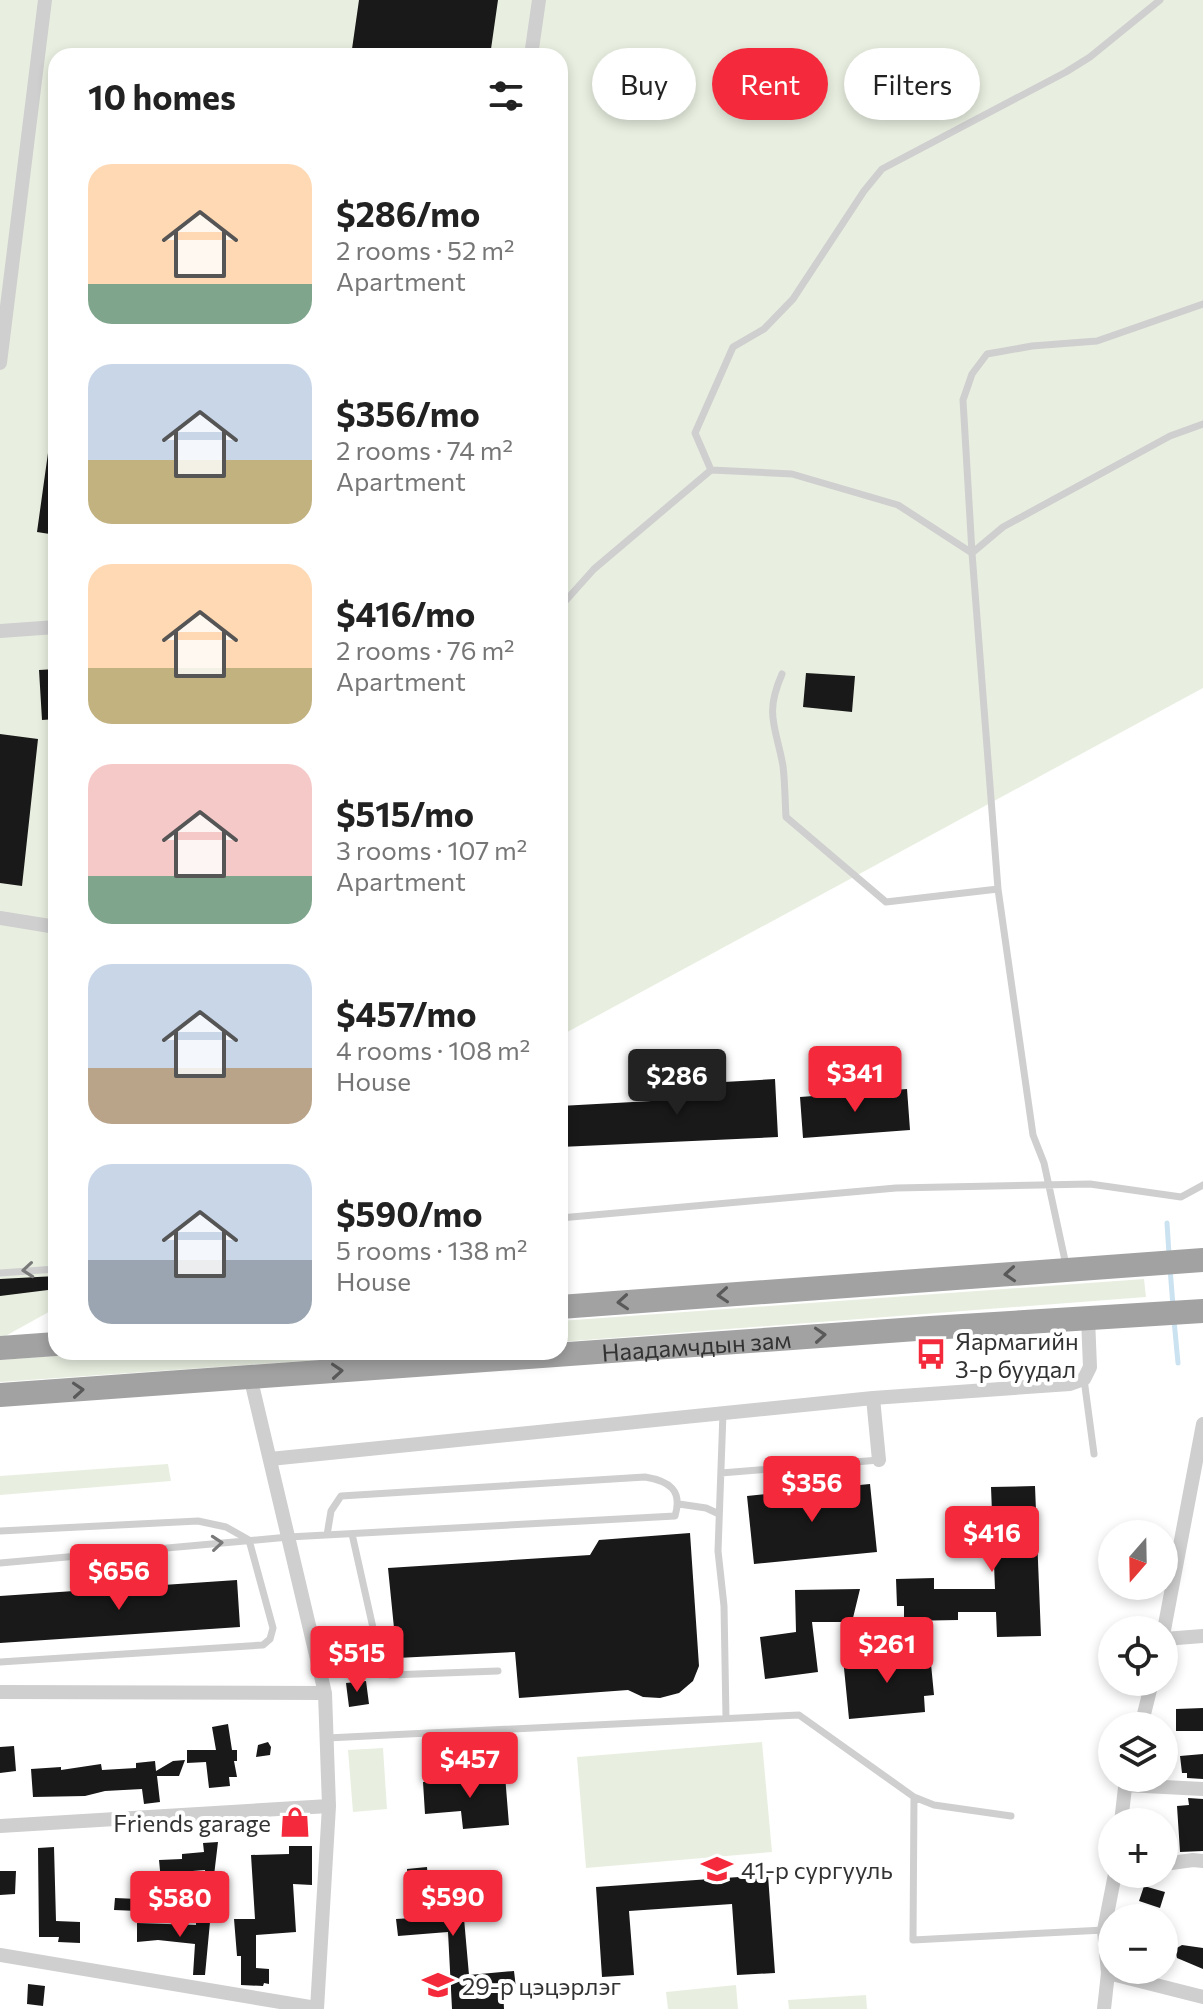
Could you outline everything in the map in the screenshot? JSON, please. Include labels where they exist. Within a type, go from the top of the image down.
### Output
[{"type":"highway","name":"Наадамчдын зам","points":[[568,1306],[1197,1260]]},
{"type":"highway","name":"Наадамчдын зам","points":[[568,1351],[1200,1311]]},
{"type":"highway","points":[[0,1348],[48,1345]]},
{"type":"highway","name":"Наадамчдын зам","points":[[0,1395],[448,1360]]},
{"type":"street","points":[[0,363],[45,0]]},
{"type":"street","points":[[532,48],[539,0]]},
{"type":"street","points":[[0,631],[48,628]]},
{"type":"street","points":[[0,918],[48,926]]},
{"type":"street","points":[[270,1459],[873,1398],[1070,1384],[1084,1379],[1090,1367],[1088,1318]]},
{"type":"street","points":[[0,1955],[316,2009],[329,1806],[325,1693],[250,1376]]},
{"type":"street","points":[[873,1398],[879,1460]]},
{"type":"street","points":[[1167,1616],[1203,1424]]},
{"type":"street","points":[[1178,1638],[1203,1636]]},
{"type":"street","points":[[0,1692],[325,1693]]},
{"type":"street","points":[[1178,1786],[1203,1789]]},
{"type":"street","points":[[0,1826],[329,1806]]},
{"type":"street","points":[[1178,1862],[1203,1861]]},
{"type":"street","points":[[1104,2009],[1107,1984]]},
{"type":"street","points":[[1152,1984],[1203,1997]]},
{"type":"lane","points":[[711,470],[695,433],[733,347],[764,329],[793,299],[864,191],[882,169],[1066,72],[1090,57],[1160,0]]},
{"type":"lane","points":[[1067,1270],[1044,1163],[1033,1135],[998,889],[963,400],[972,374],[987,354],[1032,346],[1097,341],[1203,304]]},
{"type":"lane","points":[[972,553],[1003,527],[1170,436],[1203,424]]},
{"type":"lane","points":[[568,598],[594,569],[711,470],[792,474],[898,505],[972,553]]},
{"type":"lane","points":[[782,674],[773,696],[772,724],[783,767],[786,817],[886,902],[998,889]]},
{"type":"lane","points":[[568,1217],[896,1188],[1090,1184],[1181,1197],[1203,1185]]},
{"type":"lane","points":[[0,1273],[48,1270]]},
{"type":"lane","points":[[1084,1379],[1094,1454]]},
{"type":"lane","points":[[723,1413],[718,1551],[727,1665],[726,1718]]},
{"type":"lane","points":[[721,1473],[879,1460]]},
{"type":"lane","points":[[0,1563],[289,1537],[352,1534],[675,1516],[679,1504],[674,1490],[661,1480],[645,1477],[341,1496],[331,1511],[327,1535]]},
{"type":"lane","points":[[679,1504],[706,1508],[719,1514]]},
{"type":"lane","points":[[0,1531],[198,1521],[226,1527],[249,1540],[273,1628],[270,1639],[263,1645],[0,1662]]},
{"type":"lane","points":[[352,1534],[382,1668],[390,1675],[498,1671]]},
{"type":"lane","points":[[327,1738],[799,1715],[914,1797],[934,1805],[1011,1816]]},
{"type":"lane","points":[[914,1797],[913,1940],[1098,1930]]},
{"type":"green space","points":[[0,0],[1203,0],[1203,688],[568,1032],[568,48],[48,48],[48,1312],[0,1339]]},
{"type":"green space","points":[[1144,1279],[1146,1297],[568,1341],[568,1320]]},
{"type":"green space","points":[[48,1357],[48,1360],[319,1360],[0,1382],[0,1360]]},
{"type":"green space","points":[[168,1464],[171,1481],[0,1495],[0,1476]]},
{"type":"green space","points":[[762,1742],[772,1852],[586,1868],[577,1757]]},
{"type":"green space","points":[[383,1748],[387,1809],[353,1812],[348,1750]]},
{"type":"green space","points":[[736,1985],[738,2009],[668,2009],[666,1992]]},
{"type":"green space","points":[[866,1995],[867,2009],[789,2009],[788,2000]]},
{"type":"building","points":[[359,0],[498,0],[491,48],[352,48]]},
{"type":"building","points":[[48,453],[48,534],[37,532]]},
{"type":"building","points":[[48,669],[48,720],[42,720],[39,670]]},
{"type":"building","points":[[806,673],[855,676],[852,712],[803,707]]},
{"type":"building","points":[[0,734],[38,739],[22,886],[0,883]]},
{"type":"building","points":[[775,1079],[778,1137],[568,1147],[568,1106],[688,1099],[688,1084]]},
{"type":"building","points":[[907,1089],[910,1130],[803,1138],[800,1097]]},
{"type":"building","points":[[48,1276],[48,1290],[0,1296],[0,1279]]},
{"type":"building","points":[[870,1484],[877,1552],[754,1564],[747,1496]]},
{"type":"building","points":[[1035,1486],[1041,1636],[997,1637],[996,1612],[958,1612],[958,1620],[904,1621],[904,1606],[897,1606],[896,1579],[934,1578],[934,1589],[995,1589],[991,1487]]},
{"type":"building","points":[[690,1533],[699,1666],[693,1681],[679,1693],[660,1698],[643,1697],[628,1690],[519,1698],[515,1652],[397,1658],[388,1568],[590,1555],[599,1540]]},
{"type":"building","points":[[237,1580],[240,1627],[0,1643],[0,1596]]},
{"type":"building","points":[[860,1589],[852,1622],[812,1622],[818,1672],[765,1679],[760,1637],[796,1632],[795,1590]]},
{"type":"building","points":[[917,1651],[918,1666],[931,1664],[934,1695],[924,1696],[925,1712],[849,1719],[843,1658]]},
{"type":"building","points":[[366,1681],[369,1704],[349,1707],[346,1683]]},
{"type":"building","points":[[1203,1708],[1203,1731],[1178,1731],[1176,1709]]},
{"type":"building","points":[[228,1724],[232,1750],[237,1750],[237,1761],[234,1761],[237,1777],[229,1777],[230,1786],[209,1788],[206,1762],[187,1763],[187,1750],[216,1750],[212,1727]]},
{"type":"building","points":[[268,1742],[270,1755],[256,1757],[258,1745]]},
{"type":"building","points":[[14,1746],[16,1771],[0,1773],[0,1747]]},
{"type":"building","points":[[1203,1754],[1203,1779],[1187,1778],[1187,1773],[1182,1773],[1180,1756]]},
{"type":"building","points":[[185,1760],[179,1776],[157,1776],[160,1802],[144,1804],[142,1789],[105,1791],[85,1796],[33,1797],[31,1769],[61,1767],[61,1770],[101,1764],[102,1770],[136,1768],[136,1763],[155,1761],[156,1771],[173,1761]]},
{"type":"building","points":[[505,1775],[509,1825],[463,1829],[461,1811],[425,1814],[423,1782]]},
{"type":"building","points":[[1188,1798],[1203,1799],[1203,1851],[1180,1852],[1177,1806],[1189,1805]]},
{"type":"building","points":[[218,1842],[213,1884],[206,1884],[205,1870],[180,1872],[181,1880],[161,1881],[159,1860],[182,1859],[182,1854],[204,1852],[203,1843]]},
{"type":"building","points":[[289,1846],[312,1846],[312,1885],[293,1884],[296,1932],[256,1935],[256,1968],[269,1969],[269,1984],[241,1985],[241,1956],[237,1956],[234,1919],[255,1919],[251,1855],[289,1854]]},
{"type":"building","points":[[54,1847],[56,1921],[80,1922],[80,1943],[58,1942],[59,1937],[39,1937],[38,1848]]},
{"type":"building","points":[[427,1867],[428,1881],[473,1878],[475,1895],[462,1896],[469,1975],[514,1971],[516,1988],[503,1989],[504,2009],[452,2009],[448,1932],[398,1936],[396,1919],[412,1918],[407,1869]]},
{"type":"building","points":[[0,1871],[16,1871],[15,1894],[0,1895]]},
{"type":"building","points":[[768,1875],[775,1973],[737,1975],[732,1904],[629,1911],[634,1975],[602,1977],[596,1887]]},
{"type":"building","points":[[1143,1888],[1165,1892],[1161,1904],[1139,1901]]},
{"type":"building","points":[[115,1898],[138,1899],[138,1911],[114,1910]]},
{"type":"building","points":[[196,1921],[210,1922],[205,1975],[193,1975],[195,1944],[158,1940],[137,1942],[137,1923],[196,1925]]},
{"type":"building","points":[[1178,1947],[1203,1948],[1203,1969],[1178,1958]]},
{"type":"building","points":[[28,1984],[45,1986],[43,2006],[27,2004]]},
{"type":"waterway","points":[[1167,1223],[1169,1254]]},
{"type":"waterway","points":[[1170,1268],[1173,1306]]},
{"type":"waterway","points":[[1174,1320],[1178,1363]]},
{"type":"place","name":"Яармагийн 3-р буудал","points":[[931,1354]]},
{"type":"place","name":"Friends garage","points":[[295,1822]]},
{"type":"place","name":"41-р сургууль","points":[[717,1869]]},
{"type":"place","name":"29-р цэцэрлэг","points":[[438,1985]]}]
